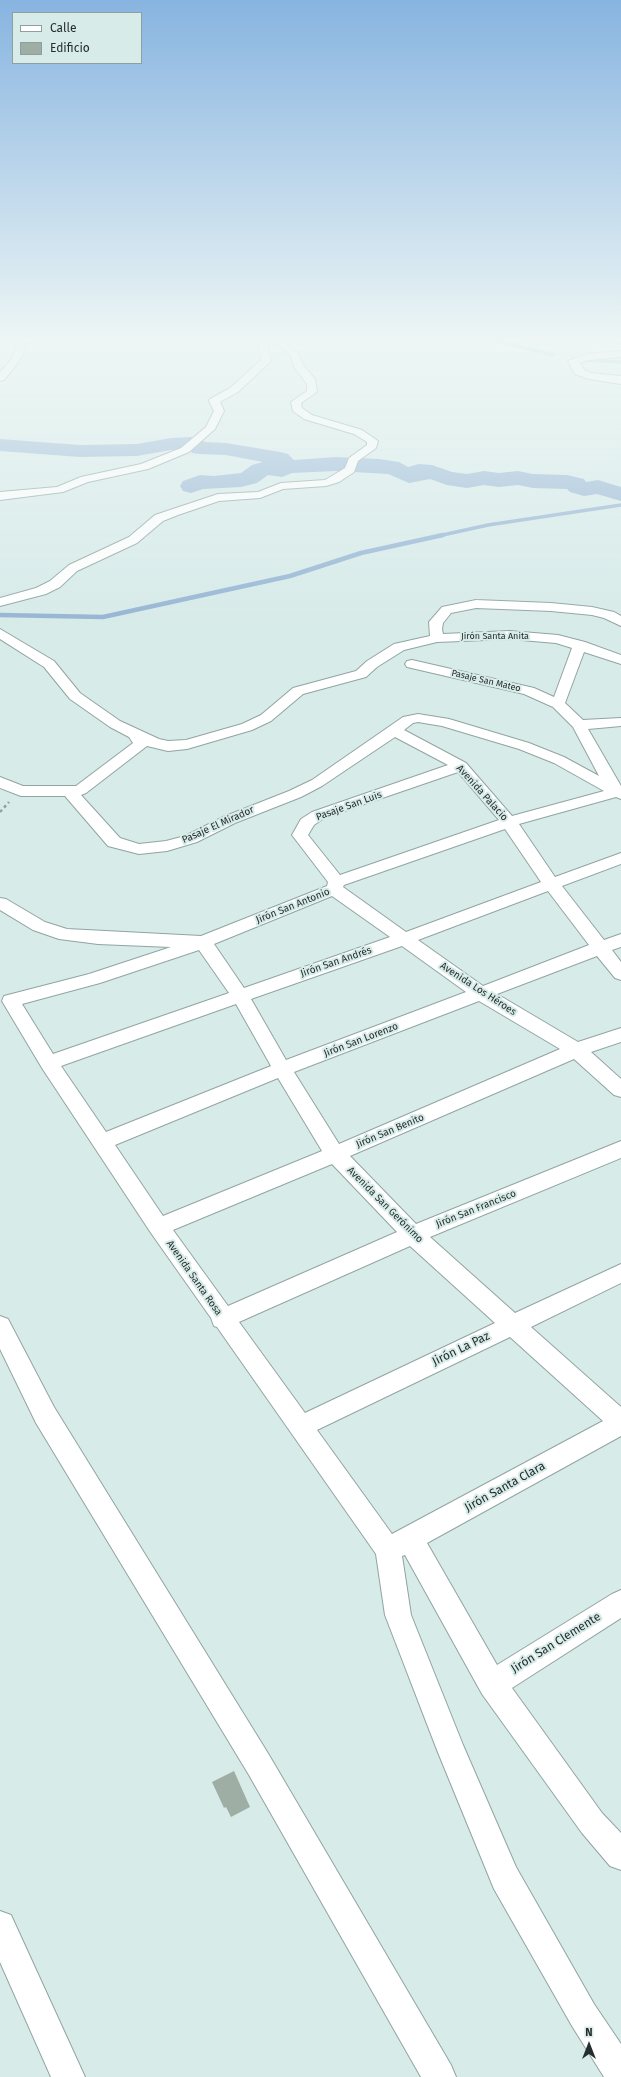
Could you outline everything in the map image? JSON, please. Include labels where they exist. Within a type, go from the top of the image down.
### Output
[{"type":"street","points":[[0,496],[60,490],[93,476],[149,465],[185,450],[205,433]]},
{"type":"street","points":[[0,602],[41,591],[55,584],[73,568],[133,540],[147,530],[159,518],[174,512],[218,498],[260,495],[281,486],[326,483],[335,480],[350,470],[353,460],[372,446],[373,441],[360,433]]},
{"type":"street","points":[[437,638],[435,630],[436,622],[447,610],[476,604],[551,607],[592,611],[609,615],[621,622]]},
{"type":"street","name":"Jirón Santa Anita","points":[[0,633],[49,664],[75,696],[115,724],[154,743],[168,746],[187,744],[247,727],[266,718],[298,691],[361,674],[372,664],[399,647],[437,638],[510,635],[558,639],[580,645],[621,660]]},
{"type":"street","points":[[580,645],[558,704],[578,725],[620,795]]},
{"type":"street","name":"Pasaje San Mateo","points":[[412,664],[529,691],[558,704]]},
{"type":"street","points":[[394,731],[408,720],[418,718],[444,722],[524,746],[559,760],[620,795]]},
{"type":"street","points":[[578,725],[621,722]]},
{"type":"street","name":"Avenida Palacio","points":[[394,731],[461,766],[509,822],[551,884],[621,974]]},
{"type":"street","name":"Pasaje El Mirador","points":[[68,792],[114,842],[139,849],[167,846],[191,840],[229,820],[295,794],[317,783],[394,731]]},
{"type":"street","points":[[0,782],[20,790],[68,792],[80,790],[141,744],[135,734]]},
{"type":"street","name":"Pasaje San Luis","points":[[336,886],[300,835],[307,822],[318,815],[461,766]]},
{"type":"street","name":"Jirón San Antonio","points":[[6,998],[94,979],[203,942],[336,886],[509,822],[620,795]]},
{"type":"street","name":"Jirón San Andrés","points":[[49,1063],[403,939],[621,858]]},
{"type":"street","name":"Avenida Los Héroes","points":[[336,886],[403,939],[482,994],[576,1050],[621,1090]]},
{"type":"street","points":[[0,902],[39,926],[65,935],[98,938],[203,942]]},
{"type":"street","name":"Jirón San Lorenzo","points":[[102,1142],[282,1069],[621,940]]},
{"type":"street","name":"Avenida San Gerónimo","points":[[203,942],[240,996],[282,1069],[335,1154],[413,1235],[621,1423]]},
{"type":"street","name":"Avenida Santa Rosa","points":[[6,998],[222,1319],[301,1426],[399,1544],[492,1684],[592,1823],[621,1853]]},
{"type":"street","name":"Jirón San Benito","points":[[159,1227],[335,1154],[576,1050],[621,1035]]},
{"type":"street","name":"Jirón San Francisco","points":[[222,1319],[413,1235],[621,1149]]},
{"type":"street","name":"Jirón La Paz","points":[[301,1426],[621,1273]]},
{"type":"street","points":[[0,1326],[45,1414],[259,1764],[439,2077]]},
{"type":"street","name":"Jirón Santa Clara","points":[[399,1544],[621,1423]]},
{"type":"street","points":[[399,1544],[398,1615],[451,1750],[505,1878],[583,2015],[621,2074]]},
{"type":"street","name":"Jirón San Clemente","points":[[492,1684],[621,1603]]},
{"type":"street","points":[[0,1926],[68,2077]]},
{"type":"building","points":[[234,1771],[250,1807],[231,1817],[226,1807],[224,1808],[212,1782]]},
{"type":"waterway","points":[[0,445],[80,451],[137,450],[171,444],[191,443],[198,445],[200,448],[226,449],[280,459],[284,462],[282,465],[286,467]]},
{"type":"waterway","points":[[286,467],[336,464],[379,466],[386,468],[391,467],[409,476],[415,476],[414,472],[419,471],[422,474],[432,472],[447,478],[467,481],[484,478],[499,480],[518,478],[533,481],[567,482],[576,484],[578,487],[584,489],[598,487],[621,494]]},
{"type":"waterway","points":[[191,486],[200,482],[214,483],[241,480],[249,478],[260,470],[267,468],[282,470],[286,467]]},
{"type":"waterway","points":[[438,536],[488,525],[621,505]]},
{"type":"waterway","points":[[0,615],[103,617],[290,576],[361,553],[443,535]]}]
